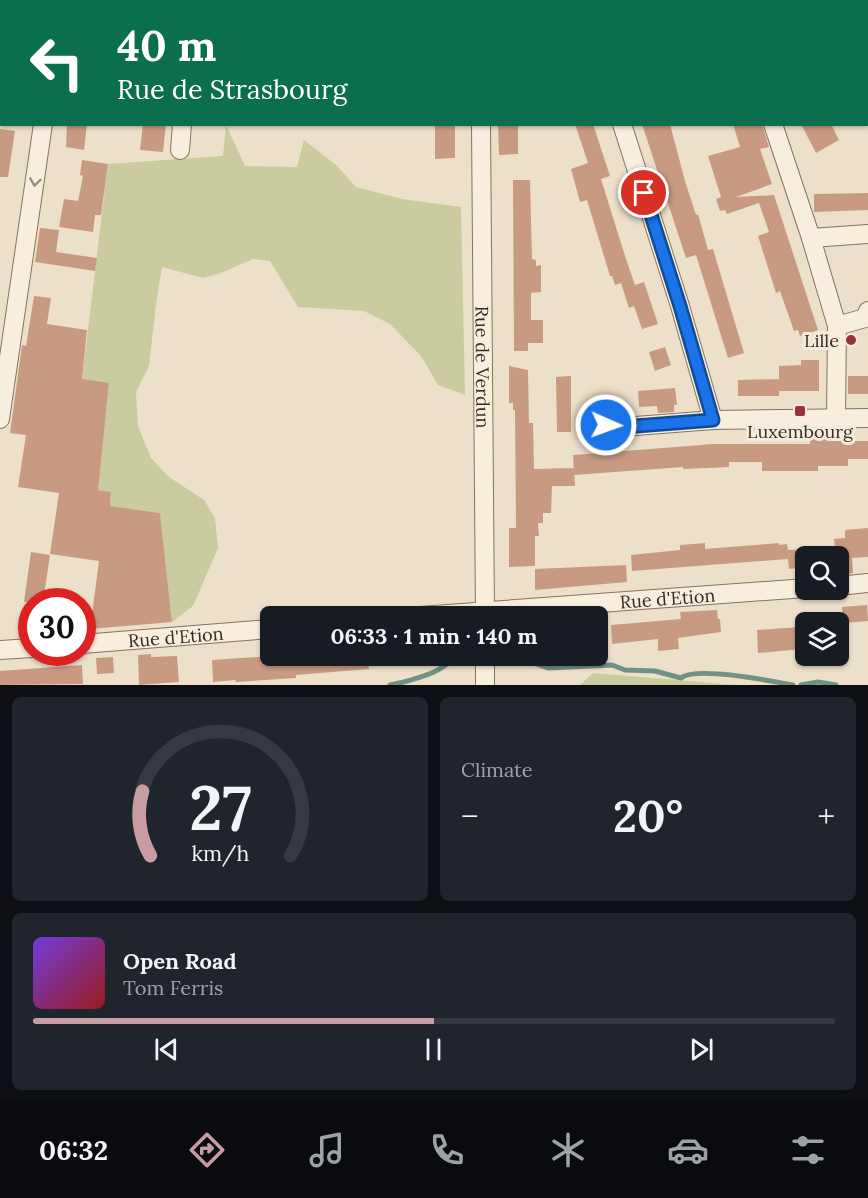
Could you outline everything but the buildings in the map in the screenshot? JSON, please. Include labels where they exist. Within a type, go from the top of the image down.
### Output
[{"type":"street","points":[[0,419],[43,126]]},
{"type":"street","points":[[180,150],[182,126]]},
{"type":"street","name":"Rue de Verdun","points":[[481,126],[484,606]]},
{"type":"street","points":[[623,126],[680,306],[713,420]]},
{"type":"street","points":[[774,126],[837,326],[836,418]]},
{"type":"street","points":[[811,238],[868,234]]},
{"type":"street","points":[[837,326],[865,318],[868,310]]},
{"type":"street","points":[[589,423],[623,427],[713,420],[868,418]]},
{"type":"street","points":[[849,585],[868,584]]},
{"type":"street","name":"Rue d'Etion","points":[[583,606],[795,589]]},
{"type":"street","name":"Rue d'Etion","points":[[96,643],[260,630]]},
{"type":"street","points":[[0,650],[18,649]]},
{"type":"street","points":[[485,666],[485,685]]},
{"type":"green space","points":[[226,126],[245,166],[297,167],[304,140],[336,165],[356,187],[402,199],[461,207],[465,395],[438,385],[421,356],[390,324],[364,311],[298,307],[270,261],[253,259],[203,278],[162,267],[149,366],[136,392],[138,426],[151,458],[169,477],[204,500],[215,518],[218,548],[193,606],[172,622],[160,513],[110,506],[111,492],[97,490],[109,384],[82,379],[108,164],[223,156]]},
{"type":"green space","points":[[593,673],[737,685],[580,685]]},
{"type":"waterway","points":[[608,665],[625,670],[655,671],[681,678],[702,673],[793,685]]},
{"type":"waterway","points":[[390,685],[423,676],[444,666]]},
{"type":"waterway","points":[[542,666],[548,668],[591,666]]},
{"type":"waterway","points":[[801,685],[818,682],[836,685]]},
{"type":"place","name":"Lille","points":[[851,340]]},
{"type":"place","name":"Luxembourg","points":[[800,411]]},
{"type":"route","points":[[606,425],[623,427],[713,420],[644,193]]}]
